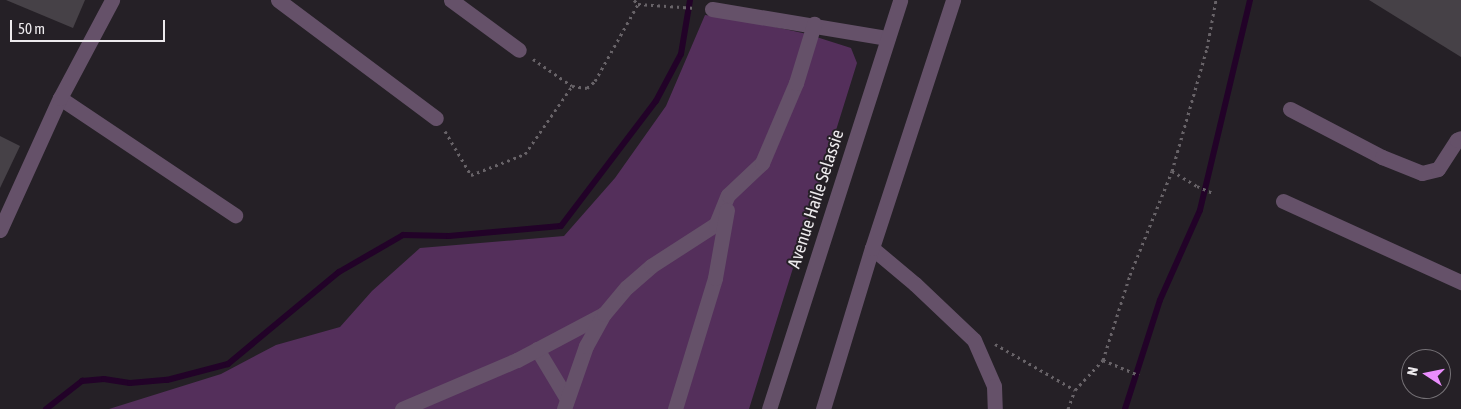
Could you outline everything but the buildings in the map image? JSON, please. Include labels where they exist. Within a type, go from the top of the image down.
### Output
[{"type":"street","points":[[0,230],[60,98],[112,0]]},
{"type":"street","points":[[278,0],[436,118]]},
{"type":"street","points":[[451,0],[519,50]]},
{"type":"street","name":"Avenue Haile Selassie","points":[[769,409],[900,0]]},
{"type":"street","points":[[822,409],[953,0]]},
{"type":"street","points":[[712,9],[814,24],[888,38]]},
{"type":"street","points":[[565,404],[586,346],[604,314],[627,287],[651,266],[716,224],[728,195],[762,164],[796,83],[814,24]]},
{"type":"street","points":[[60,98],[235,215]]},
{"type":"street","points":[[1290,109],[1382,158],[1422,173],[1438,169],[1456,140],[1461,138]]},
{"type":"street","points":[[675,409],[716,278],[725,229],[728,195]]},
{"type":"street","points":[[1283,201],[1461,282]]},
{"type":"street","points":[[872,248],[915,284],[974,340],[994,386],[994,409]]},
{"type":"street","points":[[402,409],[537,349],[604,314]]},
{"type":"street","points":[[537,349],[565,404]]},
{"type":"path","points":[[634,0],[638,4],[712,9]]},
{"type":"path","points":[[1068,409],[1075,390],[1103,360],[1130,275],[1172,171],[1207,48],[1216,0]]},
{"type":"path","points":[[519,50],[572,86],[587,88],[595,81],[638,4]]},
{"type":"path","points":[[436,118],[471,175],[525,154],[572,86]]},
{"type":"path","points":[[1172,171],[1196,186],[1213,193]]},
{"type":"path","points":[[994,344],[1075,390]]},
{"type":"path","points":[[1103,360],[1139,375]]},
{"type":"shaded area","points":[[705,15],[739,19],[807,34],[851,48],[857,63],[749,409],[109,409],[221,374],[276,345],[340,327],[372,291],[420,248],[564,236],[615,178],[666,106]]},
{"type":"waterway","points":[[46,409],[82,381],[104,379],[130,383],[167,380],[228,364],[339,272],[403,235],[449,236],[561,226],[656,101],[681,54],[690,0]]},
{"type":"waterway","points":[[1125,409],[1160,300],[1200,210],[1250,0]]}]
